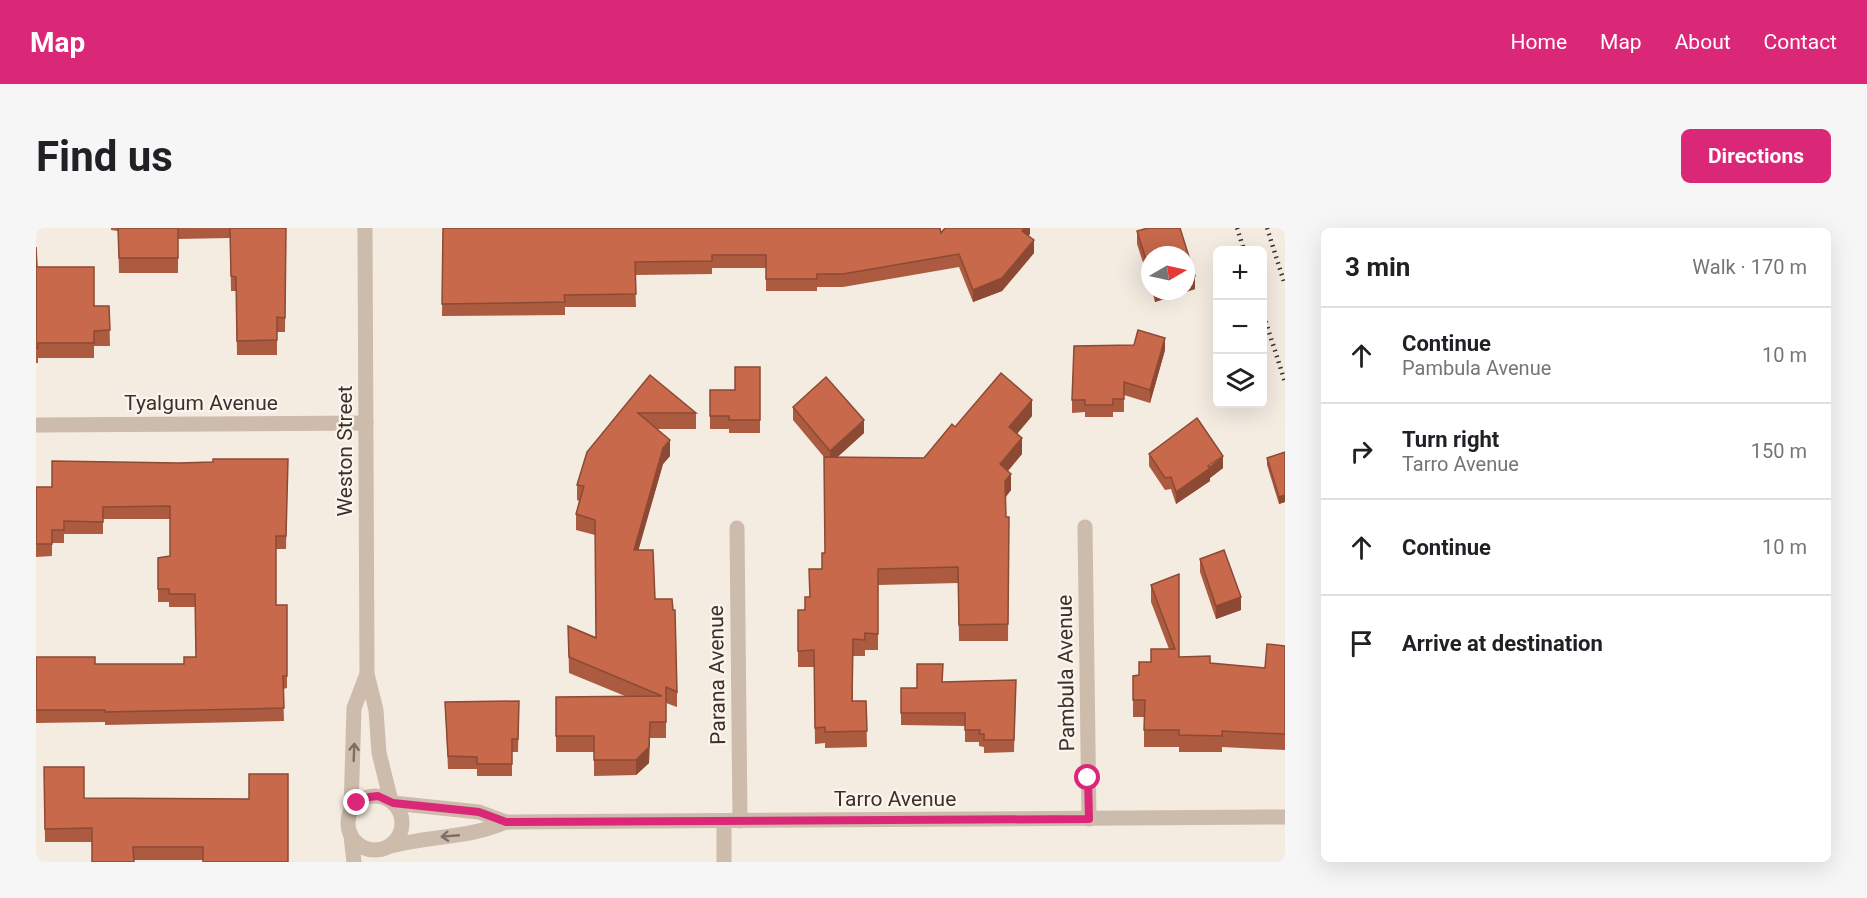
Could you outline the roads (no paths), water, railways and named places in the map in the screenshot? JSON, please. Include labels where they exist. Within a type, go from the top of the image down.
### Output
[{"type":"street","name":"Weston Street","points":[[364,228],[367,674],[376,710],[379,753],[392,802]]},
{"type":"street","name":"Tyalgum Avenue","points":[[36,425],[366,423]]},
{"type":"street","name":"Pambula Avenue","points":[[1085,527],[1089,819]]},
{"type":"street","name":"Parana Avenue","points":[[724,862],[732,821],[737,528]]},
{"type":"street","name":"Weston Street","points":[[351,811],[354,708],[367,674]]},
{"type":"street","points":[[351,837],[360,847],[387,852],[398,839],[402,825],[399,811],[392,802],[383,797],[369,797],[360,800],[351,811],[348,824],[354,862]]},
{"type":"street","name":"Tarro Avenue","points":[[392,802],[479,812],[506,822],[1285,817]]},
{"type":"street","name":"Tarro Avenue","points":[[387,852],[430,837],[483,833],[506,822]]},
{"type":"railway","points":[[1237,228],[1243,246]]},
{"type":"railway","points":[[1267,228],[1285,285]]},
{"type":"railway","points":[[1267,326],[1285,382]]}]
